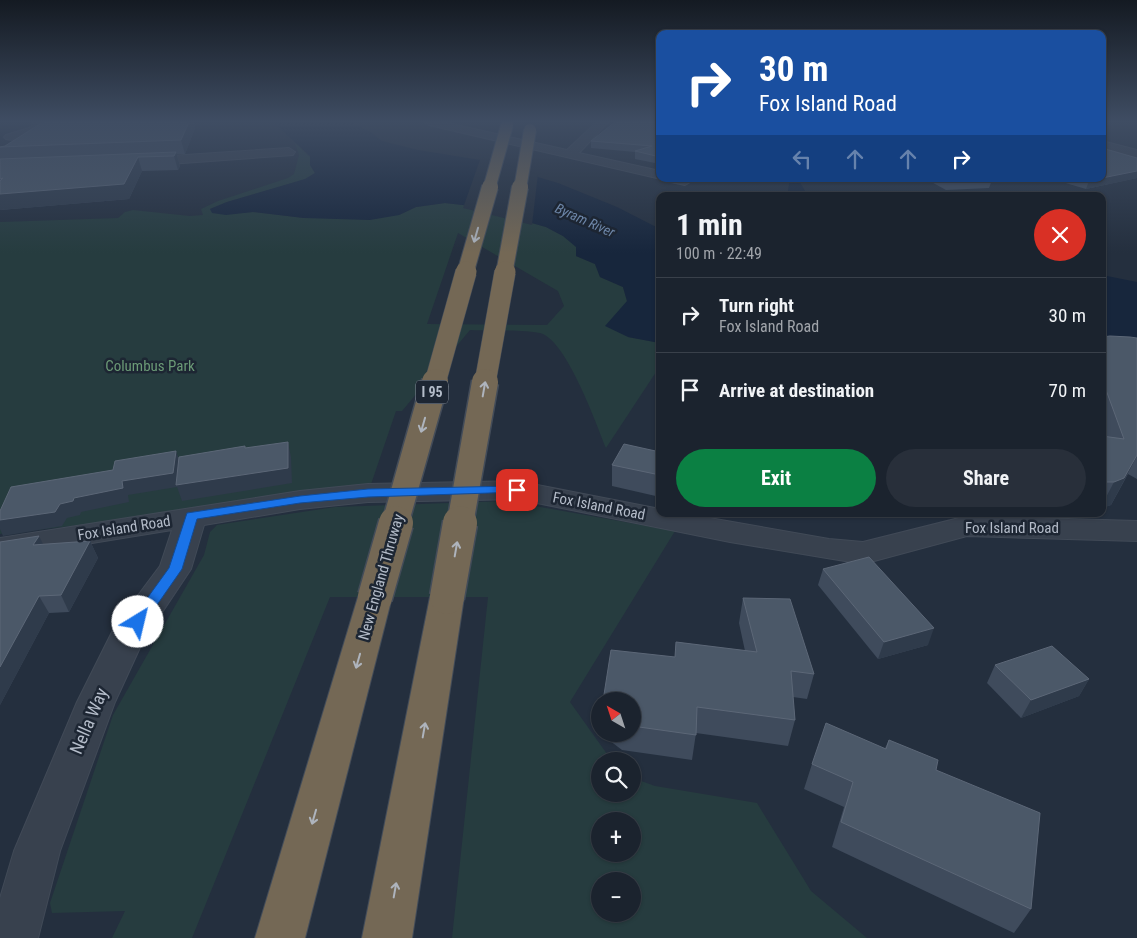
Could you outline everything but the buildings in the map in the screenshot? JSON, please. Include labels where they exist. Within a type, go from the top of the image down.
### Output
[{"type":"highway","name":"New England Thruway","points":[[280,938],[495,166]]},
{"type":"highway","points":[[387,938],[523,166]]},
{"type":"street","points":[[620,166],[656,174]]},
{"type":"street","name":"Fox Island Road","points":[[0,548],[300,500],[368,493],[517,490],[730,532],[863,553],[967,526],[1137,531]]},
{"type":"street","name":"Nella Way","points":[[13,938],[37,851],[96,702],[128,635],[175,569],[192,516]]},
{"type":"green space","name":"Columbus Park","points":[[296,166],[310,166],[315,173],[306,179],[227,202],[210,209],[220,214],[253,212],[304,218],[399,215],[416,207],[445,203],[472,206],[546,227],[563,236],[577,247],[576,256],[595,264],[600,277],[623,287],[627,301],[628,337],[656,342],[656,372],[606,448],[588,402],[570,365],[550,339],[540,333],[533,332],[470,330],[402,411],[396,411],[368,493],[0,534],[0,222],[118,218],[125,212],[133,210],[190,216],[203,215],[201,209],[218,201],[288,178],[294,174]],"holes":[[[458,233],[558,291],[564,306],[547,325],[427,324]]]},
{"type":"green space","points":[[507,501],[675,531],[570,702],[591,732],[591,742],[598,742],[606,752],[591,752],[591,802],[641,802],[641,781],[655,786],[757,803],[811,891],[867,938],[452,938],[488,597],[330,597],[192,938],[112,938],[125,911],[52,913],[50,903],[113,715],[204,555],[210,532],[217,525],[335,507]]},
{"type":"water","name":"Byram River","points":[[310,166],[500,166],[558,183],[617,207],[656,227],[656,342],[628,337],[605,326],[627,301],[623,287],[600,277],[595,264],[576,256],[576,247],[563,236],[546,227],[472,206],[445,203],[416,207],[399,215],[370,220],[304,218],[253,212],[226,215],[212,213],[210,209],[227,202],[305,179],[315,173]]},
{"type":"water","points":[[789,182],[800,182],[806,192],[788,192]]},
{"type":"water","points":[[1106,276],[1137,282],[1137,354],[1106,358]]},
{"type":"pier","points":[[478,166],[510,166],[538,174],[532,225],[463,208]]},
{"type":"route","points":[[138,622],[175,569],[192,516],[300,500],[368,493],[517,490]]}]
